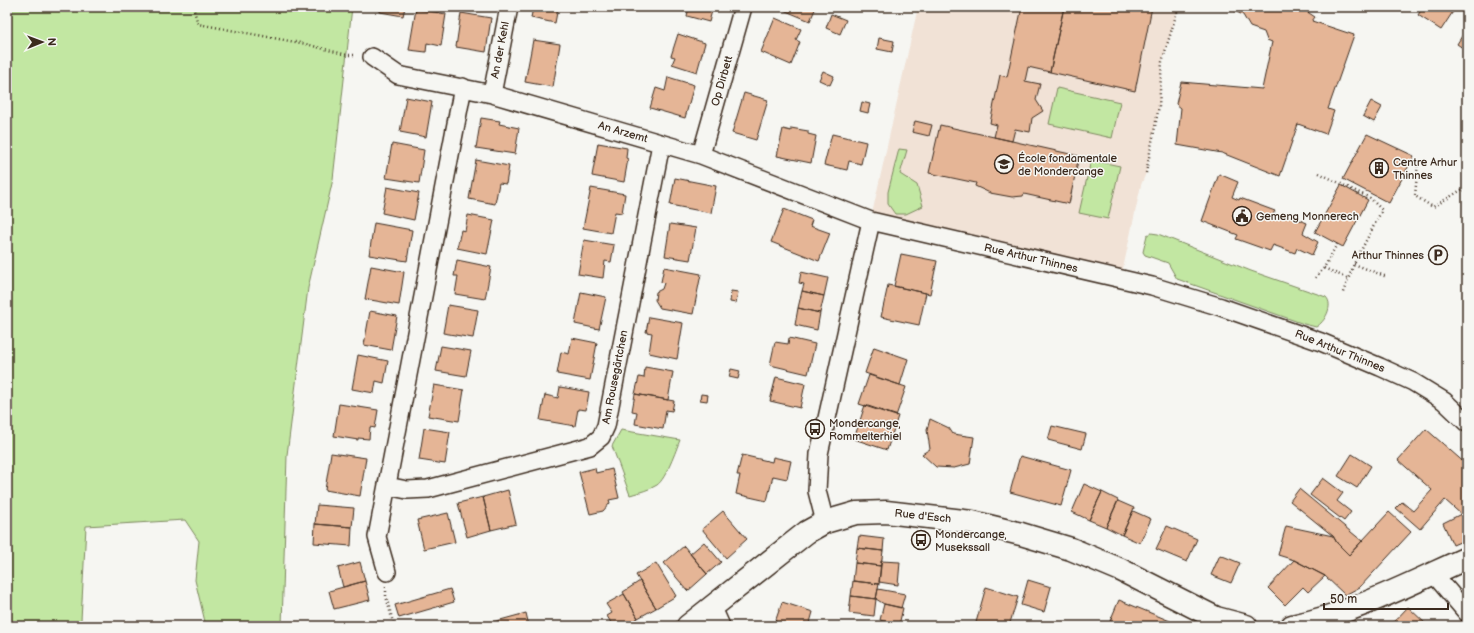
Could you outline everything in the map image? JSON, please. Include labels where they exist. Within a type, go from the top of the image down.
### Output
[{"type":"main road","name":"Rue d'Esch","points":[[688,626],[717,617],[766,563],[807,532],[825,522],[856,513],[886,512],[972,522],[1015,532],[1071,549],[1120,570],[1216,618],[1246,626]]},
{"type":"main road","points":[[1292,626],[1313,622],[1344,611],[1433,574],[1467,558]]},
{"type":"street","name":"An der Kehl","points":[[492,94],[509,7]]},
{"type":"street","name":"Op Dirbett","points":[[700,155],[743,7]]},
{"type":"street","name":"An Arzemt","points":[[372,57],[398,75],[492,94],[700,155],[871,221]]},
{"type":"street","points":[[387,572],[377,537],[463,87]]},
{"type":"street","name":"Am Rousegärtchen","points":[[387,486],[407,490],[428,489],[590,446],[600,437],[606,426],[661,144]]},
{"type":"street","points":[[825,522],[817,491],[819,454],[871,221]]},
{"type":"street","name":"Rue Arthur Thinnes","points":[[871,221],[1152,286],[1221,307],[1293,332],[1413,382],[1444,401],[1467,423]]},
{"type":"street","points":[[1433,574],[1467,613]]},
{"type":"path","points":[[193,7],[198,24],[306,44],[347,55]]},
{"type":"path","points":[[1146,173],[1159,106],[1162,62],[1177,12],[1177,7]]},
{"type":"path","points":[[1418,162],[1416,196],[1433,207],[1463,189],[1467,192]]},
{"type":"path","points":[[1319,173],[1370,198],[1382,210],[1347,278],[1342,295]]},
{"type":"path","points":[[1315,278],[1324,268],[1337,244]]},
{"type":"path","points":[[1354,264],[1387,277]]},
{"type":"path","points":[[1324,268],[1347,278]]},
{"type":"path","points":[[387,572],[386,596],[394,626]]},
{"type":"shaded area","points":[[918,7],[1177,7],[1177,12],[1162,62],[1159,106],[1146,173],[1141,185],[1121,278],[872,214]]},
{"type":"green space","points":[[7,7],[352,7],[333,179],[308,288],[287,455],[282,626],[206,626],[195,580],[199,541],[185,520],[86,526],[81,620],[82,626],[7,626]]},
{"type":"green space","points":[[1057,88],[1120,102],[1112,138],[1049,124]]},
{"type":"green space","points":[[899,149],[907,150],[900,174],[917,185],[923,206],[906,214],[895,214],[888,204],[888,192]]},
{"type":"green space","points":[[1091,160],[1120,166],[1108,219],[1079,213]]},
{"type":"green space","points":[[1151,233],[1158,234],[1251,271],[1326,297],[1329,304],[1329,309],[1325,317],[1316,327],[1177,279],[1168,263],[1145,255],[1143,252],[1147,235]]},
{"type":"green space","points":[[621,430],[680,440],[664,477],[657,485],[648,490],[630,495],[612,446]]},
{"type":"building","points":[[380,7],[405,7],[403,16],[380,12]]},
{"type":"building","points":[[533,7],[558,7],[555,23],[531,18]]},
{"type":"building","points":[[689,7],[713,7],[709,22],[687,16]]},
{"type":"building","points":[[781,7],[816,7],[810,21],[781,9]]},
{"type":"building","points":[[1022,7],[1064,7],[1050,72],[1028,67],[1025,81],[1040,84],[1036,100],[1043,111],[1032,118],[1030,132],[1015,129],[1012,141],[994,137],[997,125],[990,123],[1000,75],[1007,77]]},
{"type":"building","points":[[1064,7],[1152,7],[1135,91],[1050,72]]},
{"type":"building","points":[[1226,7],[1300,7],[1315,17],[1312,21],[1354,35],[1328,109],[1334,111],[1326,134],[1298,124],[1280,176],[1222,153],[1177,145],[1181,108],[1176,104],[1181,82],[1262,89],[1272,42],[1267,40],[1264,32],[1250,27],[1243,15]]},
{"type":"building","points":[[1423,7],[1456,7],[1441,30],[1418,15]]},
{"type":"building","points":[[416,9],[446,14],[441,46],[427,43],[426,52],[409,50]]},
{"type":"building","points":[[461,13],[491,18],[486,52],[456,47]]},
{"type":"building","points":[[831,14],[846,20],[840,34],[826,28]]},
{"type":"building","points":[[775,18],[801,29],[796,40],[800,42],[791,65],[761,52]]},
{"type":"building","points":[[1467,28],[1467,51],[1457,44]]},
{"type":"building","points":[[678,34],[705,43],[697,72],[672,64],[675,57],[671,56]]},
{"type":"building","points":[[879,38],[894,41],[892,52],[877,49]]},
{"type":"building","points":[[533,40],[560,44],[553,87],[525,82]]},
{"type":"building","points":[[823,71],[834,76],[830,85],[819,80]]},
{"type":"building","points":[[668,77],[694,85],[685,118],[650,108],[656,88],[665,91]]},
{"type":"building","points":[[744,93],[768,100],[756,140],[732,133]]},
{"type":"building","points":[[406,97],[432,102],[426,137],[400,132]]},
{"type":"building","points":[[1371,101],[1382,107],[1374,122],[1363,116]]},
{"type":"building","points":[[862,102],[870,104],[868,113],[860,111]]},
{"type":"building","points":[[481,118],[500,121],[499,124],[519,128],[515,154],[476,148]]},
{"type":"building","points":[[915,121],[932,125],[929,136],[912,132]]},
{"type":"building","name":"École fondamentale de Mondercange","points":[[940,125],[1079,156],[1069,204],[1024,194],[1023,196],[1012,197],[990,193],[975,186],[976,183],[929,173]]},
{"type":"building","points":[[791,128],[808,131],[808,134],[816,136],[811,163],[777,156],[783,129],[791,131]]},
{"type":"building","points":[[832,134],[866,142],[861,164],[849,161],[847,170],[824,165]]},
{"type":"building","name":"Centre Arhur Thinnes","points":[[1367,134],[1414,156],[1389,203],[1343,179]]},
{"type":"building","points":[[598,143],[627,148],[626,158],[628,159],[624,182],[592,176]]},
{"type":"building","points":[[392,144],[424,150],[419,183],[386,178]]},
{"type":"building","points":[[476,160],[509,166],[506,184],[499,183],[495,204],[469,199]]},
{"type":"building","name":"Gemeng Monnerech","points":[[1219,174],[1238,182],[1232,197],[1239,200],[1240,198],[1275,211],[1273,214],[1284,217],[1285,214],[1307,223],[1303,233],[1318,242],[1312,255],[1297,248],[1295,253],[1273,245],[1270,251],[1236,239],[1238,235],[1202,221]]},
{"type":"building","points":[[675,178],[716,186],[711,213],[670,205]]},
{"type":"building","points":[[1341,185],[1368,200],[1343,247],[1315,232]]},
{"type":"building","points":[[387,187],[419,193],[414,220],[382,213]]},
{"type":"building","points":[[591,188],[625,194],[622,213],[615,212],[611,233],[583,228]]},
{"type":"building","points":[[784,209],[812,220],[810,226],[830,233],[819,261],[771,242]]},
{"type":"building","points":[[468,215],[494,220],[487,254],[457,248],[461,230],[465,231]]},
{"type":"building","points":[[374,223],[412,230],[407,261],[369,255]]},
{"type":"building","points":[[670,224],[696,228],[690,260],[665,256]]},
{"type":"building","points":[[584,240],[614,245],[611,262],[605,261],[603,278],[578,274]]},
{"type":"building","points":[[901,254],[937,261],[930,294],[894,286]]},
{"type":"building","points":[[457,260],[491,267],[485,299],[455,294],[458,276],[454,276]]},
{"type":"building","points":[[371,266],[404,272],[399,305],[365,299]]},
{"type":"building","points":[[664,267],[701,274],[693,314],[660,308],[655,300],[656,292],[662,289],[664,283],[661,282]]},
{"type":"building","points":[[801,272],[828,278],[824,296],[802,291],[804,284],[799,283]]},
{"type":"building","points":[[888,285],[926,293],[919,325],[881,317]]},
{"type":"building","points":[[731,291],[738,292],[736,303],[730,302]]},
{"type":"building","points":[[802,291],[824,296],[820,313],[798,308]]},
{"type":"building","points":[[581,292],[606,297],[599,329],[575,324]]},
{"type":"building","points":[[448,305],[478,310],[473,338],[443,333]]},
{"type":"building","points":[[798,308],[820,313],[817,330],[795,325]]},
{"type":"building","points":[[370,311],[397,316],[391,350],[364,345]]},
{"type":"building","points":[[649,317],[683,323],[677,359],[649,353],[652,333],[646,332]]},
{"type":"building","points":[[572,338],[597,343],[590,380],[557,374],[561,352],[569,354]]},
{"type":"building","points":[[789,338],[815,344],[808,374],[770,365],[775,342],[788,344]]},
{"type":"building","points":[[441,346],[471,351],[466,376],[436,371]]},
{"type":"building","points":[[874,347],[908,359],[900,385],[865,373]]},
{"type":"building","points":[[358,355],[388,361],[384,383],[376,381],[374,393],[352,389]]},
{"type":"building","points":[[645,367],[673,372],[668,400],[635,394],[639,377],[644,378]]},
{"type":"building","points":[[731,369],[740,371],[738,379],[729,377]]},
{"type":"building","points":[[869,375],[906,387],[896,416],[859,404]]},
{"type":"building","points":[[776,377],[805,384],[800,408],[770,401]]},
{"type":"building","points":[[434,385],[464,390],[459,421],[428,416]]},
{"type":"building","points":[[560,387],[589,392],[586,410],[578,409],[575,426],[540,420],[545,395],[558,398]]},
{"type":"building","points":[[635,394],[674,401],[672,411],[666,410],[663,429],[635,424],[637,412],[632,411]]},
{"type":"building","points":[[701,394],[708,395],[707,401],[700,400]]},
{"type":"building","points":[[339,404],[378,410],[375,428],[370,427],[369,439],[358,438],[358,440],[334,436]]},
{"type":"building","points":[[865,405],[898,416],[887,450],[854,439]]},
{"type":"building","points":[[930,419],[949,428],[953,434],[974,437],[970,464],[954,468],[936,467],[922,454],[930,449],[927,430]]},
{"type":"building","points":[[1052,426],[1086,434],[1082,449],[1048,440]]},
{"type":"building","points":[[424,428],[450,432],[445,464],[419,460]]},
{"type":"building","points":[[1426,429],[1467,465],[1467,512],[1463,516],[1445,500],[1420,529],[1396,508],[1402,502],[1413,511],[1432,490],[1398,460]]},
{"type":"building","points":[[331,453],[366,458],[360,496],[325,490]]},
{"type":"building","points":[[1352,454],[1371,466],[1357,488],[1338,476]]},
{"type":"building","points":[[742,455],[772,462],[773,457],[791,461],[787,479],[773,476],[767,501],[736,494],[740,475],[737,475]]},
{"type":"building","points":[[1020,456],[1071,470],[1061,506],[1010,492]]},
{"type":"building","points":[[595,468],[596,473],[612,469],[619,498],[609,500],[610,503],[603,511],[590,514],[579,472]]},
{"type":"building","points":[[1323,478],[1343,493],[1337,501],[1351,512],[1344,521],[1310,495]]},
{"type":"building","points":[[1084,484],[1102,492],[1089,520],[1072,512]]},
{"type":"building","points":[[1299,489],[1362,541],[1349,555],[1337,543],[1333,536],[1290,501]]},
{"type":"building","points":[[508,490],[516,524],[491,530],[483,497]]},
{"type":"building","points":[[1102,492],[1118,500],[1106,527],[1089,520]]},
{"type":"building","points":[[483,497],[491,530],[467,537],[458,503]]},
{"type":"building","points":[[1118,501],[1134,508],[1122,535],[1106,527]]},
{"type":"building","points":[[317,505],[354,508],[352,527],[315,524]]},
{"type":"building","points":[[723,511],[747,539],[726,558],[702,529]]},
{"type":"building","points":[[1133,511],[1151,519],[1140,543],[1122,535]]},
{"type":"building","points":[[1389,512],[1411,532],[1360,587],[1345,595],[1325,576],[1294,560],[1278,555],[1286,526],[1333,536],[1337,543],[1349,555]]},
{"type":"building","points":[[448,513],[455,542],[424,549],[417,520]]},
{"type":"building","points":[[1461,514],[1467,520],[1467,539],[1453,545],[1443,523]]},
{"type":"building","points":[[315,524],[352,527],[351,546],[314,543]]},
{"type":"building","points":[[1167,526],[1197,539],[1187,562],[1156,549]]},
{"type":"building","points":[[859,536],[884,539],[883,551],[857,548]]},
{"type":"building","points":[[704,542],[721,562],[707,574],[690,554]]},
{"type":"building","points":[[684,546],[707,574],[688,591],[664,563]]},
{"type":"building","points":[[857,548],[883,551],[881,566],[855,563]]},
{"type":"building","points":[[1220,555],[1240,563],[1231,583],[1211,575]]},
{"type":"building","points":[[1294,560],[1325,576],[1308,592],[1303,587],[1285,605],[1268,588]]},
{"type":"building","points":[[881,561],[900,562],[898,585],[879,582]]},
{"type":"building","points":[[360,562],[365,581],[343,587],[338,568]]},
{"type":"building","points":[[656,563],[676,596],[656,608],[636,575]]},
{"type":"building","points":[[855,563],[881,566],[879,584],[853,581]]},
{"type":"building","points":[[1028,580],[1051,587],[1044,612],[1021,605]]},
{"type":"building","points":[[365,581],[370,600],[334,609],[329,591]]},
{"type":"building","points":[[640,581],[656,608],[638,618],[623,592]]},
{"type":"building","points":[[853,581],[879,584],[876,599],[851,596]]},
{"type":"building","points":[[986,587],[1018,597],[1009,626],[975,626]]},
{"type":"building","points":[[450,589],[454,602],[399,618],[395,605]]},
{"type":"building","points":[[878,589],[905,594],[901,608],[884,604],[876,599]]},
{"type":"building","points":[[624,594],[638,618],[625,626],[613,626],[607,616],[612,613],[606,604]]},
{"type":"building","points":[[851,596],[876,599],[874,616],[849,613]]},
{"type":"building","points":[[1119,600],[1170,621],[1168,626],[1123,626],[1110,621]]},
{"type":"building","points":[[782,602],[813,612],[809,626],[774,625]]},
{"type":"building","points":[[884,604],[903,608],[899,625],[880,620]]},
{"type":"building","points":[[1408,607],[1427,625],[1390,626]]},
{"type":"building","points":[[526,613],[529,626],[482,626],[482,625]]},
{"type":"place","name":"École fondamentale de Mondercange","points":[[1004,164]]},
{"type":"place","name":"Centre Arhur Thinnes","points":[[1379,168]]},
{"type":"place","name":"Gemeng Monnerech","points":[[1242,216]]},
{"type":"place","name":"Arthur Thinnes","points":[[1438,255]]},
{"type":"place","name":"Mondercange, Rommelterhiel","points":[[815,429]]},
{"type":"place","name":"Mondercange, Musekssall","points":[[921,540]]}]
